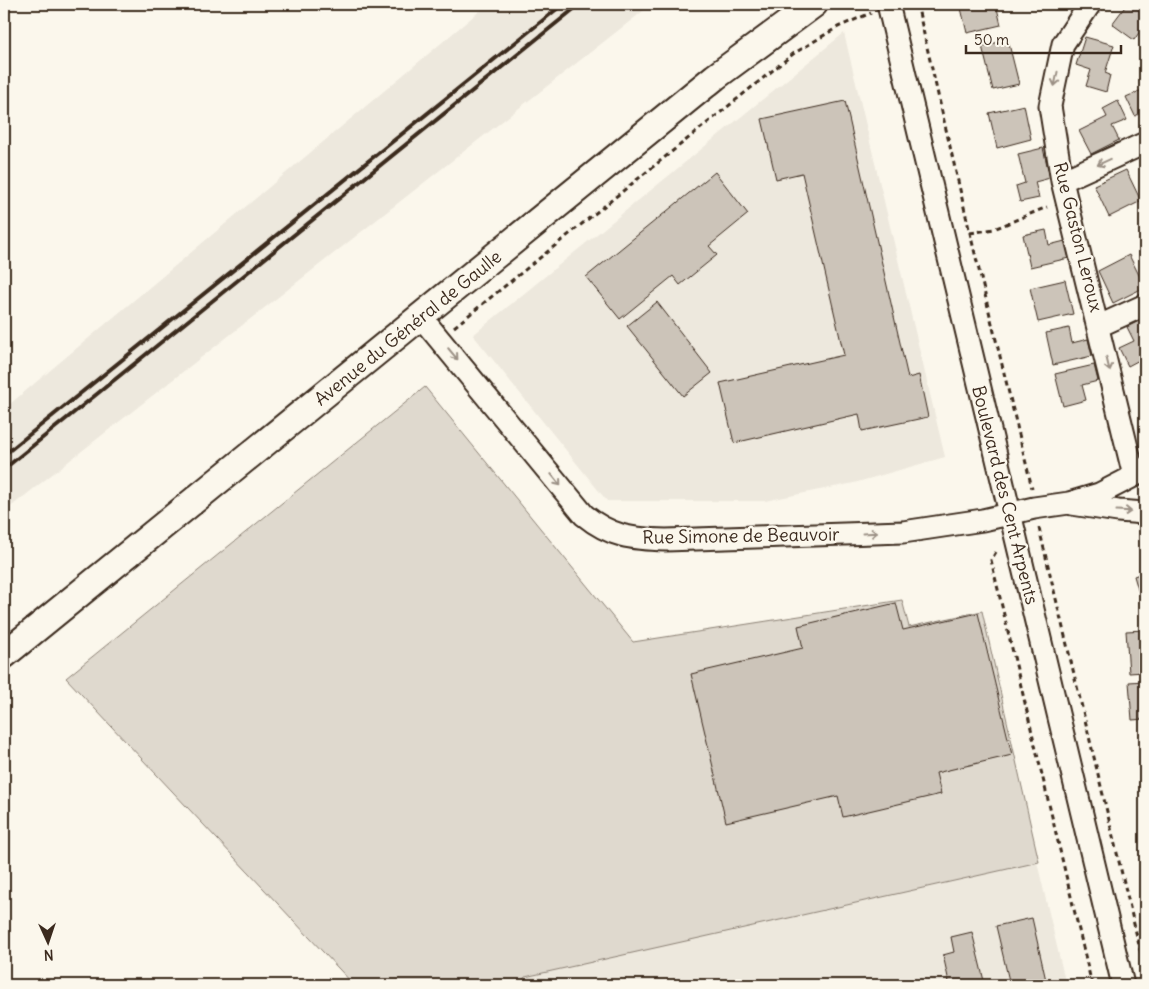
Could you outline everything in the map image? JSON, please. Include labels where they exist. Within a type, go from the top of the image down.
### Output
[{"type":"main road","name":"Avenue du Général de Gaulle","points":[[4,655],[715,77],[814,4]]},
{"type":"street","name":"Boulevard des Cent Arpents","points":[[888,4],[1124,985]]},
{"type":"street","name":"Rue Gaston Leroux","points":[[1090,4],[1063,44],[1050,106],[1065,190],[1099,326],[1140,472]]},
{"type":"street","points":[[1065,190],[1145,143]]},
{"type":"street","points":[[1099,326],[1145,305]]},
{"type":"street","name":"Rue Simone de Beauvoir","points":[[421,317],[584,515],[601,529],[616,535],[636,539],[666,540],[903,532],[983,520],[1010,513],[1069,503]]},
{"type":"street","points":[[1069,503],[1098,494],[1140,472]]},
{"type":"street","points":[[1069,503],[1118,511],[1145,512]]},
{"type":"path","points":[[970,233],[994,229],[1065,190]]},
{"type":"path","points":[[996,552],[990,560],[1092,985]]},
{"type":"shaded area","points":[[488,4],[652,4],[4,512],[4,409]]},
{"type":"shaded area","points":[[844,33],[945,457],[854,483],[765,501],[607,501],[473,335]]},
{"type":"shaded area","points":[[425,387],[633,642],[902,600],[909,627],[982,611],[1039,862],[525,977],[517,985],[354,985],[66,678]]},
{"type":"shaded area","points":[[1037,862],[1066,985],[517,985],[525,977]]},
{"type":"building","points":[[960,4],[996,4],[1001,25],[967,33]]},
{"type":"building","points":[[1127,4],[1145,4],[1145,24],[1134,40],[1112,24]]},
{"type":"building","points":[[1085,37],[1114,45],[1105,73],[1110,75],[1106,92],[1086,86],[1091,70],[1076,65]]},
{"type":"building","points":[[1008,40],[1019,84],[993,90],[982,46]]},
{"type":"building","points":[[1142,90],[1145,95],[1145,111],[1135,116],[1126,97]]},
{"type":"building","points":[[845,101],[908,378],[919,375],[928,417],[862,431],[859,414],[734,443],[720,383],[844,355],[802,173],[776,179],[762,119]]},
{"type":"building","points":[[1118,101],[1127,120],[1112,126],[1119,140],[1091,154],[1079,131],[1107,117],[1103,109]]},
{"type":"building","points":[[1024,105],[1031,139],[997,148],[989,113]]},
{"type":"building","points":[[1043,148],[1050,178],[1035,182],[1039,198],[1020,202],[1016,186],[1025,183],[1018,154]]},
{"type":"building","points":[[1126,170],[1141,201],[1109,217],[1094,185]]},
{"type":"building","points":[[715,172],[748,214],[709,246],[717,255],[680,285],[673,276],[620,319],[586,277]]},
{"type":"building","points":[[1046,230],[1049,245],[1065,241],[1069,258],[1030,267],[1023,235]]},
{"type":"building","points":[[1129,255],[1145,287],[1113,303],[1098,271]]},
{"type":"building","points":[[1065,280],[1073,314],[1038,322],[1030,288]]},
{"type":"building","points":[[657,302],[712,373],[683,396],[627,326]]},
{"type":"building","points":[[1145,318],[1145,351],[1141,353],[1143,358],[1128,366],[1119,348],[1134,341],[1127,327]]},
{"type":"building","points":[[1069,328],[1072,343],[1088,339],[1092,356],[1053,365],[1046,333]]},
{"type":"building","points":[[1094,365],[1098,381],[1082,385],[1086,400],[1063,406],[1055,374]]},
{"type":"building","points":[[1145,572],[1145,603],[1142,603],[1134,576]]},
{"type":"building","points":[[896,603],[903,630],[978,613],[1012,755],[936,773],[941,794],[843,817],[838,796],[726,822],[691,674],[803,648],[798,626]]},
{"type":"building","points":[[1145,630],[1145,672],[1129,673],[1126,631]]},
{"type":"building","points":[[1145,681],[1145,719],[1132,720],[1129,682]]},
{"type":"building","points":[[1032,918],[1047,985],[1010,985],[996,926]]},
{"type":"building","points":[[972,932],[985,985],[937,985],[949,982],[943,955],[954,952],[951,937]]},
{"type":"railway","points":[[4,455],[563,4]]},
{"type":"railway","points":[[4,469],[580,4]]}]
